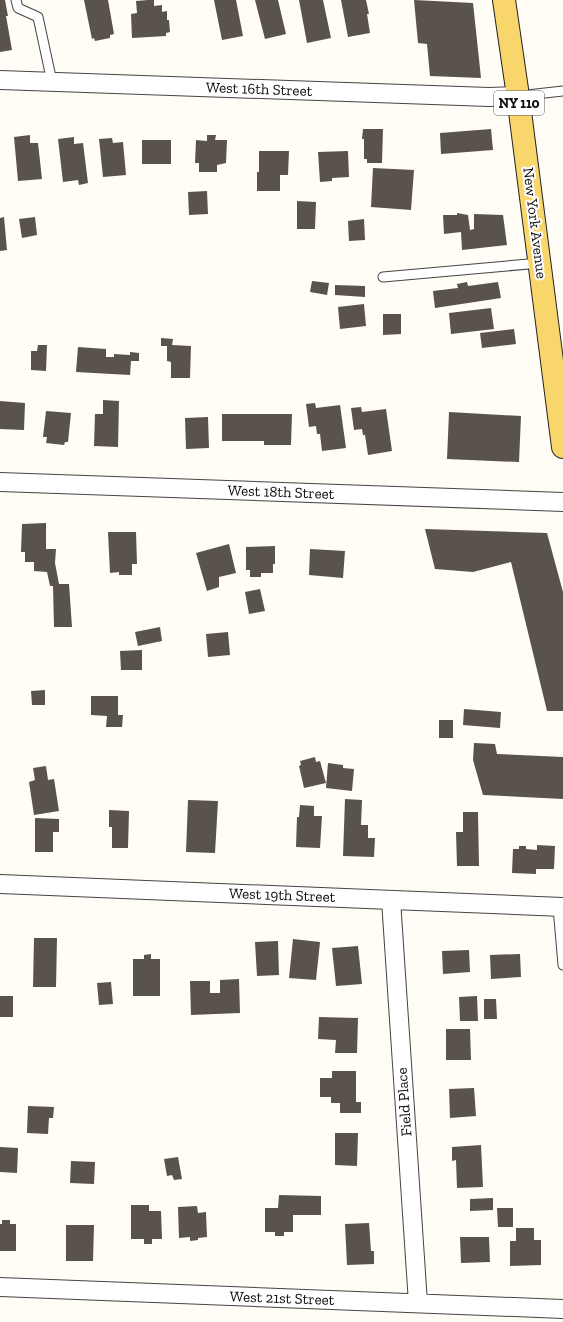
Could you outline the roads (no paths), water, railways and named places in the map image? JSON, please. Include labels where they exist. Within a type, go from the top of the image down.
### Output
[{"type":"main road","name":"New York Avenue","points":[[504,0],[540,264],[556,332],[563,446]]},
{"type":"street","name":"West 16th Street","points":[[0,80],[489,97],[518,96]]},
{"type":"street","name":"West 18th Street","points":[[0,482],[563,502]]},
{"type":"street","name":"West 19th Street","points":[[0,884],[561,907]]},
{"type":"street","name":"Field Place","points":[[391,900],[418,1303]]},
{"type":"street","name":"West 21st Street","points":[[0,1288],[563,1309]]},
{"type":"lane","points":[[16,0],[18,8],[38,17],[52,82]]},
{"type":"lane","points":[[518,96],[559,91],[563,84]]},
{"type":"lane","points":[[383,278],[540,264]]},
{"type":"lane","points":[[561,907],[563,965]]}]
